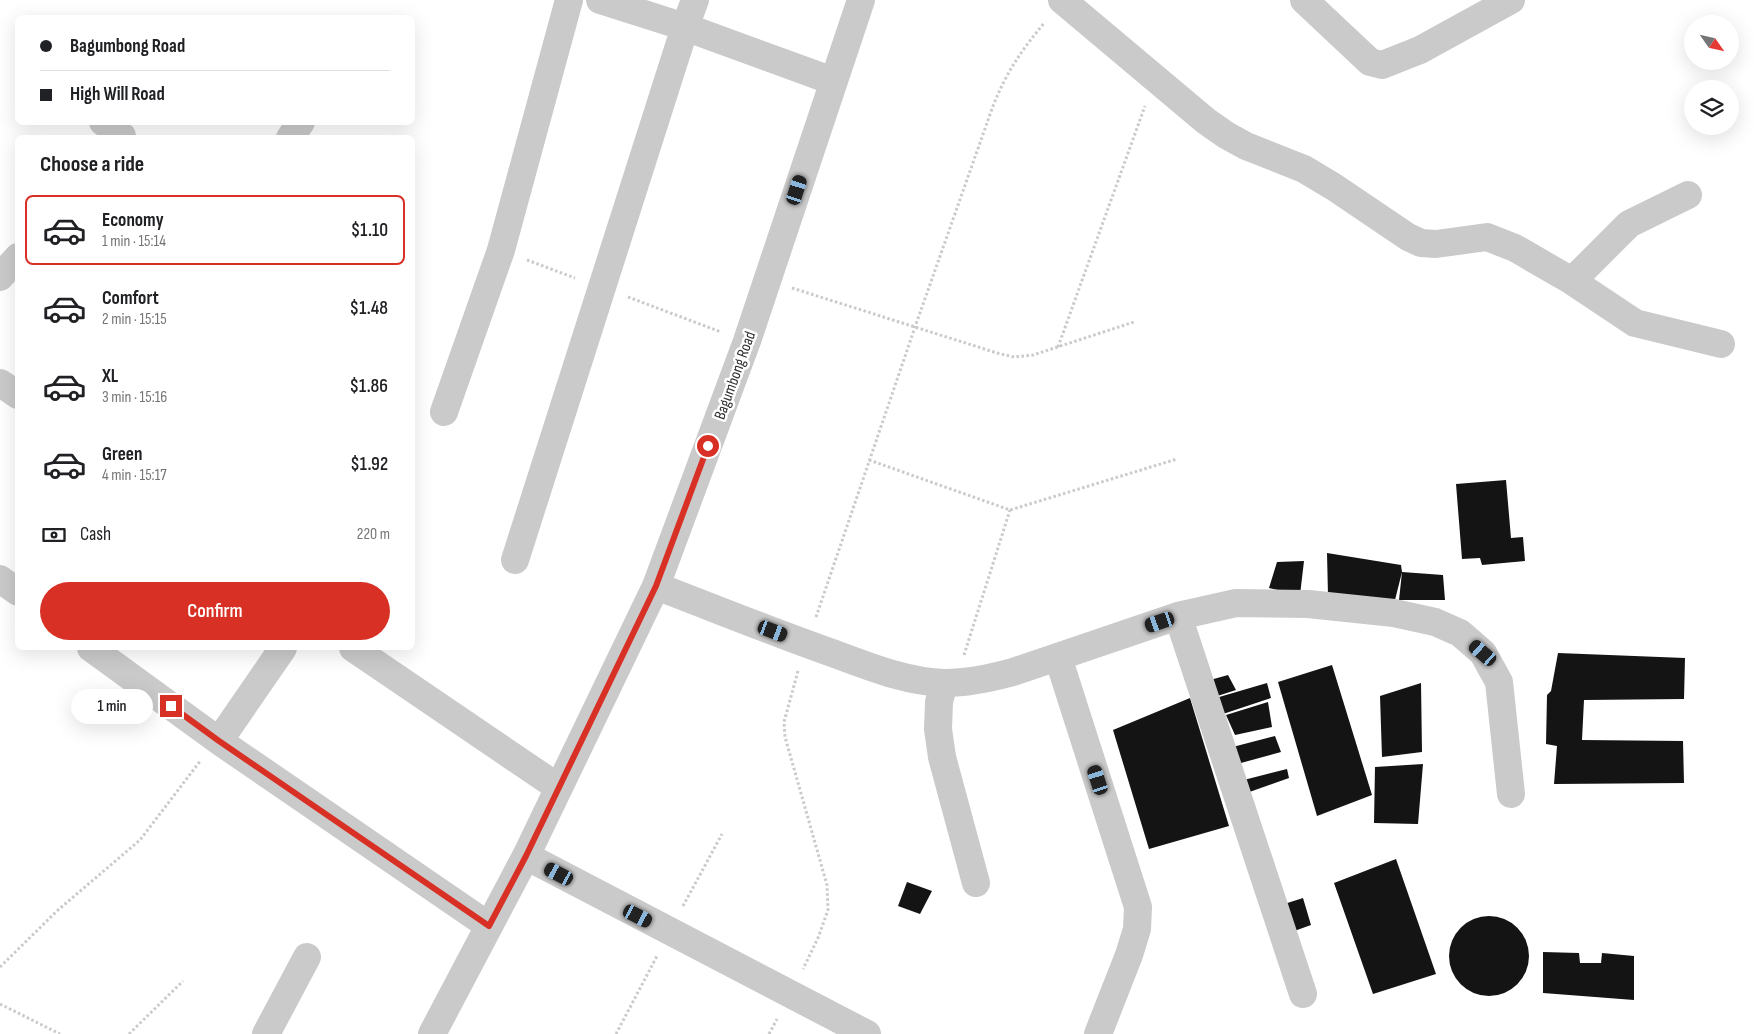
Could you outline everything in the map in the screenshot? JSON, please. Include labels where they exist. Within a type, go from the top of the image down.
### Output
[{"type":"street","points":[[444,412],[501,250],[569,0]]},
{"type":"street","points":[[600,0],[685,27],[833,81]]},
{"type":"street","points":[[516,560],[685,27],[696,0]]},
{"type":"street","name":"Bagumbong Road","points":[[432,1034],[526,856],[656,586],[768,281],[861,0]]},
{"type":"street","points":[[1062,0],[1206,121],[1226,135],[1246,146],[1304,169],[1408,237],[1421,243],[1436,244],[1487,237],[1514,248],[1572,281],[1635,323],[1721,344]]},
{"type":"street","points":[[1304,0],[1370,62],[1382,65],[1420,50],[1511,0]]},
{"type":"street","points":[[1572,281],[1629,224],[1688,195]]},
{"type":"street","points":[[0,276],[15,260]]},
{"type":"street","points":[[0,383],[15,393]]},
{"type":"street","points":[[0,579],[15,590]]},
{"type":"street","points":[[656,586],[806,644],[880,670],[909,678],[949,682],[986,679],[1013,672],[1178,616],[1236,604],[1308,604],[1394,613],[1435,622],[1460,633],[1483,653],[1499,682],[1510,794]]},
{"type":"street","points":[[1178,616],[1303,994]]},
{"type":"street","points":[[94,650],[219,741],[489,926]]},
{"type":"street","points":[[219,741],[282,650]]},
{"type":"street","points":[[356,650],[559,788]]},
{"type":"street","points":[[1058,657],[1138,906],[1137,929],[1129,955],[1098,1034]]},
{"type":"street","points":[[949,682],[939,702],[938,729],[942,757],[976,883]]},
{"type":"street","points":[[526,856],[867,1034]]},
{"type":"street","points":[[266,1034],[307,957]]},
{"type":"path","points":[[790,995],[818,938],[828,910],[827,885],[785,737],[784,722],[787,707],[806,644],[869,460],[1004,80],[1017,57],[1062,0]]},
{"type":"path","points":[[1058,348],[1155,79]]},
{"type":"path","points":[[768,281],[915,328],[1014,357],[1034,355],[1134,322]]},
{"type":"path","points":[[869,460],[1010,510],[1177,459]]},
{"type":"path","points":[[949,682],[1010,510]]},
{"type":"path","points":[[0,967],[58,910],[140,840],[184,780],[219,741]]},
{"type":"path","points":[[616,1034],[722,834]]},
{"type":"path","points":[[129,1034],[183,981]]},
{"type":"path","points":[[0,1004],[60,1034]]},
{"type":"building","points":[[1506,480],[1511,538],[1523,537],[1525,561],[1482,565],[1480,558],[1462,559],[1456,484]]},
{"type":"building","points":[[1327,553],[1401,565],[1402,572],[1395,600],[1328,596]]},
{"type":"building","points":[[1304,561],[1300,595],[1269,588],[1277,562]]},
{"type":"building","points":[[1402,572],[1443,575],[1445,600],[1399,600]]},
{"type":"building","points":[[1558,653],[1685,658],[1684,699],[1584,700],[1582,740],[1683,741],[1684,783],[1554,784],[1557,746],[1546,744],[1547,695],[1551,691]]},
{"type":"building","points":[[1332,665],[1372,795],[1317,816],[1278,682]]},
{"type":"building","points":[[1228,675],[1236,690],[1208,699],[1203,682]]},
{"type":"building","points":[[1267,683],[1271,698],[1214,717],[1209,700]]},
{"type":"building","points":[[1421,683],[1422,752],[1382,757],[1380,696]]},
{"type":"building","points":[[1190,698],[1229,826],[1149,849],[1113,730]]},
{"type":"building","points":[[1268,702],[1272,727],[1235,735],[1226,715]]},
{"type":"building","points":[[1275,736],[1281,752],[1230,766],[1225,749]]},
{"type":"building","points":[[1423,764],[1418,824],[1374,823],[1375,767]]},
{"type":"building","points":[[1287,769],[1289,778],[1241,795],[1236,782]]},
{"type":"building","points":[[1396,859],[1436,974],[1373,994],[1334,883]]},
{"type":"building","points":[[907,882],[932,891],[920,914],[898,906]]},
{"type":"building","points":[[1303,898],[1311,925],[1286,934],[1278,906]]},
{"type":"building","points":[[1489,916],[1504,919],[1517,928],[1526,941],[1529,956],[1526,971],[1517,984],[1504,993],[1489,996],[1474,993],[1461,984],[1452,971],[1449,956],[1452,941],[1461,928],[1474,919]]},
{"type":"building","points":[[1543,952],[1579,953],[1580,963],[1601,963],[1602,953],[1634,956],[1634,1000],[1543,993]]},
{"type":"route","points":[[171,706],[489,926],[526,856],[656,586],[708,446]]}]
